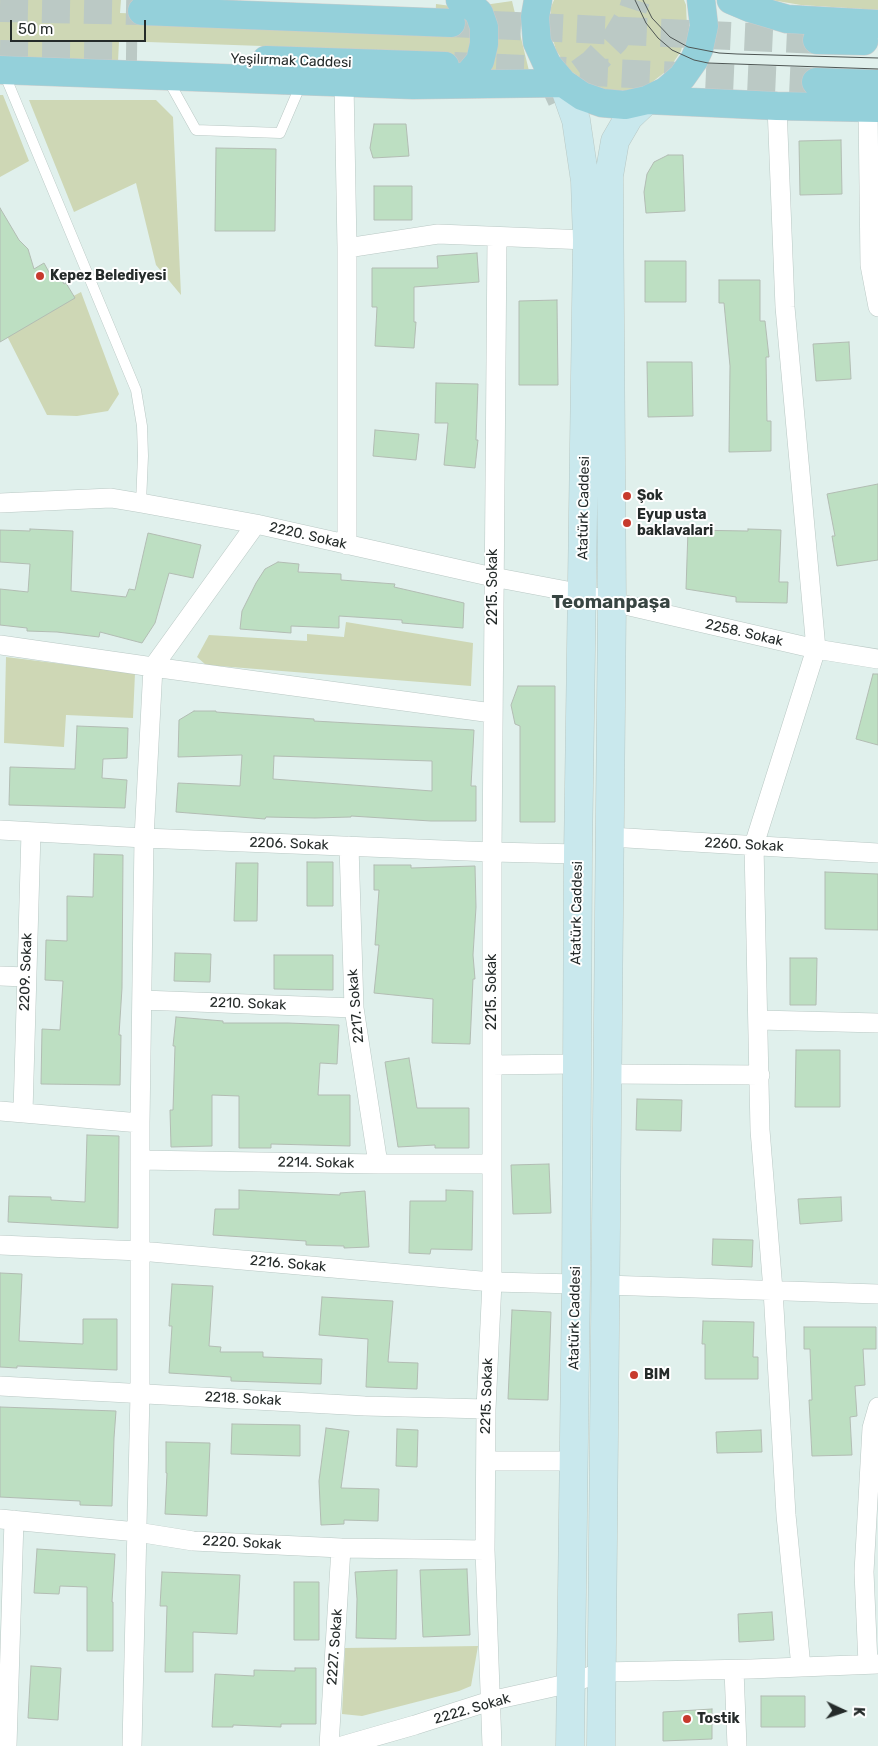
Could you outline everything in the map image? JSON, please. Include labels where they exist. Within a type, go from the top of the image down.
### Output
[{"type":"main road","points":[[538,0],[535,17],[537,42],[547,64],[563,83],[582,96],[602,103],[625,105],[647,100],[666,91],[682,78],[699,49],[704,26],[701,0]]},
{"type":"main road","points":[[730,0],[788,19],[878,24]]},
{"type":"main road","points":[[142,11],[456,11],[468,3],[479,13],[484,27],[484,44],[480,61],[469,74],[458,79],[413,85]]},
{"type":"main road","points":[[817,40],[878,42]]},
{"type":"main road","name":"Yeşilırmak Caddesi","points":[[137,56],[445,66]]},
{"type":"main road","points":[[1,70],[413,85],[563,83]]},
{"type":"main road","points":[[816,82],[875,100]]},
{"type":"main road","name":"Atatürk Caddesi","points":[[563,83],[576,120],[585,181],[587,240],[578,854],[576,1284],[570,1746]]},
{"type":"main road","points":[[647,100],[778,106],[875,100]]},
{"type":"main road","name":"Atatürk Caddesi","points":[[601,1746],[612,602],[609,176],[615,141],[629,117],[647,100]]},
{"type":"street","points":[[344,82],[347,248],[347,545]]},
{"type":"street","points":[[875,100],[870,265],[878,307]]},
{"type":"street","points":[[778,106],[785,307],[816,649],[754,846],[760,1130],[773,1290],[786,1515],[801,1667]]},
{"type":"street","points":[[347,248],[438,234],[587,240]]},
{"type":"street","name":"2215. Sokak","points":[[492,1746],[485,1550],[486,1410],[492,1282],[492,713],[496,237]]},
{"type":"street","name":"2220. Sokak","points":[[0,503],[111,498],[256,524],[612,602]]},
{"type":"street","points":[[132,1746],[140,1392],[140,1123],[144,838],[154,667],[256,524]]},
{"type":"street","name":"2258. Sokak","points":[[612,602],[816,649],[878,659]]},
{"type":"street","points":[[0,645],[492,713]]},
{"type":"street","name":"2206. Sokak","points":[[0,830],[144,838],[578,854]]},
{"type":"street","name":"2209. Sokak","points":[[23,1112],[31,832]]},
{"type":"street","name":"2260. Sokak","points":[[610,837],[878,854]]},
{"type":"street","name":"2217. Sokak","points":[[349,846],[354,1008],[378,1164]]},
{"type":"street","points":[[0,976],[26,977]]},
{"type":"street","name":"2210. Sokak","points":[[142,1000],[354,1008]]},
{"type":"street","points":[[759,1020],[878,1023]]},
{"type":"street","points":[[492,1066],[576,1064]]},
{"type":"street","points":[[608,1074],[760,1075]]},
{"type":"street","points":[[0,1111],[140,1123]]},
{"type":"street","name":"2214. Sokak","points":[[140,1160],[492,1164]]},
{"type":"street","name":"2216. Sokak","points":[[0,1245],[140,1252],[492,1282],[576,1284]]},
{"type":"street","points":[[606,1285],[878,1294]]},
{"type":"street","name":"2218. Sokak","points":[[0,1386],[140,1392],[365,1406],[486,1410]]},
{"type":"street","points":[[873,1664],[864,1572],[872,1428],[878,1407]]},
{"type":"street","points":[[486,1461],[573,1461]]},
{"type":"street","name":"2220. Sokak","points":[[7,1519],[137,1532],[193,1541],[341,1548],[485,1550]]},
{"type":"street","points":[[7,1519],[7,1746]]},
{"type":"street","name":"2227. Sokak","points":[[329,1746],[341,1548]]},
{"type":"street","name":"2222. Sokak","points":[[342,1746],[416,1726],[490,1701],[571,1683],[602,1672],[734,1670],[873,1664]]},
{"type":"street","points":[[734,1670],[737,1746]]},
{"type":"lane","points":[[1,70],[136,390],[142,431],[141,503]]},
{"type":"lane","points":[[165,75],[196,130],[280,133],[303,80]]},
{"type":"green space","points":[[0,0],[121,0],[120,13],[435,25],[436,4],[451,6],[467,13],[477,39],[461,70],[434,52],[119,41],[118,62],[0,59]]},
{"type":"green space","points":[[554,0],[684,0],[687,28],[681,51],[669,69],[651,83],[630,90],[607,90],[586,82],[568,69],[556,50],[550,29],[551,7]]},
{"type":"green space","points":[[771,0],[878,0],[878,10],[801,5]]},
{"type":"green space","points":[[512,1],[531,79],[481,76],[484,5]]},
{"type":"green space","points":[[0,95],[3,95],[29,161],[0,177]]},
{"type":"green space","points":[[29,100],[156,100],[173,117],[181,295],[156,265],[136,183],[74,212]]},
{"type":"green space","points":[[81,292],[119,394],[108,411],[77,416],[47,415],[5,332]]},
{"type":"green space","points":[[346,622],[473,643],[471,686],[206,665],[197,657],[209,635],[307,641],[307,634],[344,637]]},
{"type":"green space","points":[[6,657],[135,673],[133,718],[66,715],[64,747],[4,743]]},
{"type":"green space","points":[[478,1646],[471,1686],[459,1691],[362,1716],[342,1714],[345,1648]]},
{"type":"building","points":[[374,124],[406,124],[409,156],[373,158],[370,148]]},
{"type":"building","points":[[841,140],[842,194],[800,195],[799,141]]},
{"type":"building","points":[[216,148],[276,149],[275,231],[215,231]]},
{"type":"building","points":[[668,155],[683,155],[685,211],[646,213],[644,192],[647,174],[654,162]]},
{"type":"building","points":[[374,186],[412,186],[412,220],[374,220]]},
{"type":"building","name":"Kepez Belediyesi","points":[[0,208],[19,240],[28,249],[34,269],[44,263],[50,274],[56,270],[75,298],[0,342]]},
{"type":"building","points":[[477,253],[479,282],[414,287],[414,322],[416,322],[414,348],[375,346],[377,307],[372,307],[372,268],[438,268],[437,256]]},
{"type":"building","points":[[645,261],[686,261],[686,302],[645,302]]},
{"type":"building","points":[[719,280],[760,280],[760,321],[765,321],[769,357],[766,357],[767,421],[771,421],[771,451],[729,452],[730,366],[724,303],[719,303]]},
{"type":"building","points":[[557,300],[558,385],[519,385],[519,301]]},
{"type":"building","points":[[849,342],[851,379],[816,381],[813,344]]},
{"type":"building","points":[[647,362],[692,362],[693,416],[648,417]]},
{"type":"building","points":[[436,383],[478,384],[476,440],[478,440],[475,468],[444,465],[448,423],[435,423]]},
{"type":"building","points":[[375,430],[419,434],[416,460],[373,456]]},
{"type":"building","points":[[878,484],[878,560],[837,566],[832,536],[835,536],[827,494]]},
{"type":"building","points":[[30,529],[73,531],[71,591],[126,597],[129,589],[135,590],[148,533],[201,545],[193,578],[169,573],[155,623],[142,643],[100,632],[99,637],[27,631],[27,628],[0,625],[0,589],[28,592],[30,564],[0,562],[0,530],[30,531]]},
{"type":"building","points":[[748,529],[781,530],[779,582],[788,582],[787,603],[736,602],[736,597],[686,589],[688,530],[748,531]]},
{"type":"building","points":[[278,562],[299,564],[298,572],[341,574],[341,580],[395,584],[394,587],[464,603],[463,628],[402,623],[402,620],[339,616],[339,628],[291,626],[291,633],[240,629],[242,611],[256,583],[265,569]]},
{"type":"building","points":[[873,674],[878,674],[878,745],[856,739]]},
{"type":"building","points":[[518,686],[555,686],[555,822],[520,822],[520,726],[515,724],[511,705]]},
{"type":"building","points":[[194,711],[216,711],[314,719],[314,721],[474,730],[471,786],[476,786],[476,821],[431,821],[351,816],[315,818],[266,817],[265,819],[176,812],[178,783],[240,786],[242,755],[178,757],[179,720]],"holes":[[[274,756],[432,761],[432,791],[273,779]]]},
{"type":"building","points":[[77,726],[128,728],[127,758],[103,759],[102,778],[127,780],[125,808],[9,805],[10,767],[75,769]]},
{"type":"building","points":[[94,854],[123,855],[122,988],[119,1035],[121,1035],[120,1085],[41,1084],[42,1029],[60,1030],[63,981],[45,980],[46,940],[67,941],[67,896],[93,897]]},
{"type":"building","points":[[307,862],[333,862],[333,906],[307,906]]},
{"type":"building","points":[[236,863],[258,863],[257,921],[234,921]]},
{"type":"building","points":[[374,865],[411,865],[411,868],[475,866],[476,907],[473,955],[475,979],[473,979],[470,1044],[432,1043],[433,999],[374,993],[379,945],[375,945],[379,890],[374,890]]},
{"type":"building","points":[[825,872],[878,874],[878,930],[825,929]]},
{"type":"building","points":[[175,953],[211,954],[210,982],[174,981]]},
{"type":"building","points":[[274,955],[333,955],[333,990],[274,989]]},
{"type":"building","points":[[790,958],[817,958],[816,1005],[790,1005]]},
{"type":"building","points":[[176,1017],[223,1021],[223,1023],[339,1025],[337,1064],[320,1063],[318,1095],[350,1095],[350,1146],[271,1144],[271,1148],[239,1148],[239,1096],[212,1095],[212,1146],[171,1147],[170,1110],[173,1110],[175,1046],[173,1046]]},
{"type":"building","points":[[796,1050],[840,1050],[840,1107],[795,1107]]},
{"type":"building","points":[[409,1058],[417,1108],[469,1108],[469,1148],[435,1148],[435,1145],[398,1147],[385,1062]]},
{"type":"building","points":[[637,1099],[682,1100],[681,1131],[636,1130]]},
{"type":"building","points":[[87,1135],[119,1136],[118,1228],[8,1222],[9,1196],[51,1197],[51,1200],[85,1202]]},
{"type":"building","points":[[549,1164],[551,1213],[513,1214],[511,1165]]},
{"type":"building","points":[[239,1190],[340,1195],[340,1193],[365,1191],[369,1247],[344,1248],[344,1246],[306,1245],[306,1241],[213,1235],[215,1209],[239,1209]]},
{"type":"building","points":[[446,1190],[473,1191],[472,1250],[431,1249],[430,1254],[409,1253],[410,1201],[446,1201]]},
{"type":"building","points":[[841,1197],[842,1221],[800,1224],[798,1199]]},
{"type":"building","points":[[713,1239],[753,1240],[752,1267],[712,1265]]},
{"type":"building","points":[[0,1273],[22,1274],[19,1341],[83,1344],[83,1319],[117,1319],[117,1370],[0,1367]]},
{"type":"building","points":[[172,1284],[213,1286],[209,1346],[221,1347],[220,1352],[263,1352],[263,1357],[322,1359],[321,1384],[231,1381],[231,1377],[169,1373],[172,1326],[169,1326]]},
{"type":"building","points":[[322,1297],[393,1301],[388,1362],[418,1363],[417,1389],[366,1387],[368,1339],[319,1335]]},
{"type":"building","points":[[512,1310],[551,1312],[548,1400],[508,1399]]},
{"type":"building","points":[[703,1321],[754,1322],[753,1357],[758,1357],[758,1379],[705,1379],[705,1344],[702,1344]]},
{"type":"building","points":[[804,1327],[876,1327],[876,1349],[863,1349],[865,1385],[855,1386],[857,1416],[850,1417],[852,1455],[812,1456],[809,1400],[812,1400],[810,1349],[804,1349]]},
{"type":"building","points":[[0,1407],[116,1411],[112,1506],[80,1505],[80,1501],[0,1497]]},
{"type":"building","points":[[232,1424],[300,1425],[300,1456],[231,1454]]},
{"type":"building","points":[[326,1428],[349,1431],[341,1488],[379,1489],[378,1521],[344,1520],[344,1524],[321,1525],[319,1481]]},
{"type":"building","points":[[397,1429],[418,1430],[417,1467],[396,1466]]},
{"type":"building","points":[[761,1430],[762,1452],[717,1453],[716,1432]]},
{"type":"building","points":[[166,1442],[210,1443],[207,1516],[165,1514]]},
{"type":"building","points":[[37,1549],[115,1554],[112,1602],[113,1651],[87,1651],[87,1587],[60,1586],[59,1594],[34,1593]]},
{"type":"building","points":[[467,1569],[470,1635],[423,1637],[420,1570]]},
{"type":"building","points":[[397,1570],[396,1639],[356,1638],[357,1599],[355,1572]]},
{"type":"building","points":[[162,1572],[240,1575],[237,1634],[193,1632],[193,1672],[165,1672],[167,1606],[160,1606]]},
{"type":"building","points":[[294,1582],[319,1582],[319,1640],[294,1640]]},
{"type":"building","points":[[772,1612],[774,1640],[739,1642],[738,1614]]},
{"type":"building","points":[[31,1666],[61,1668],[58,1720],[28,1718]]},
{"type":"building","points":[[295,1668],[316,1668],[316,1724],[281,1724],[281,1727],[233,1725],[233,1727],[212,1727],[215,1674],[254,1676],[254,1670],[295,1671]]},
{"type":"building","points":[[761,1696],[805,1696],[805,1727],[761,1727]]},
{"type":"building","name":"Tostik","points":[[712,1709],[712,1739],[663,1741],[663,1712]]},
{"type":"tunnel","points":[[543,93],[567,82],[593,63],[615,40],[632,12],[636,0]]},
{"type":"tunnel","points":[[0,8],[142,11]]},
{"type":"tunnel","points":[[451,23],[817,40]]},
{"type":"tunnel","points":[[0,54],[137,56]]},
{"type":"tunnel","points":[[454,66],[816,82]]},
{"type":"tram line","points":[[635,0],[646,23],[658,38],[672,50],[694,60],[708,63],[878,69]]},
{"type":"tram line","points":[[643,0],[652,18],[670,37],[688,47],[719,53],[878,58]]},
{"type":"place","name":"Kepez Belediyesi","points":[[40,276]]},
{"type":"place","name":"Şok","points":[[627,496]]},
{"type":"place","name":"Eyup usta baklavalari","points":[[627,523]]},
{"type":"place","name":"BIM","points":[[634,1375]]},
{"type":"place","name":"Tostik","points":[[687,1719]]},
{"type":"district","name":"Teomanpaşa","points":[[611,603]]}]
